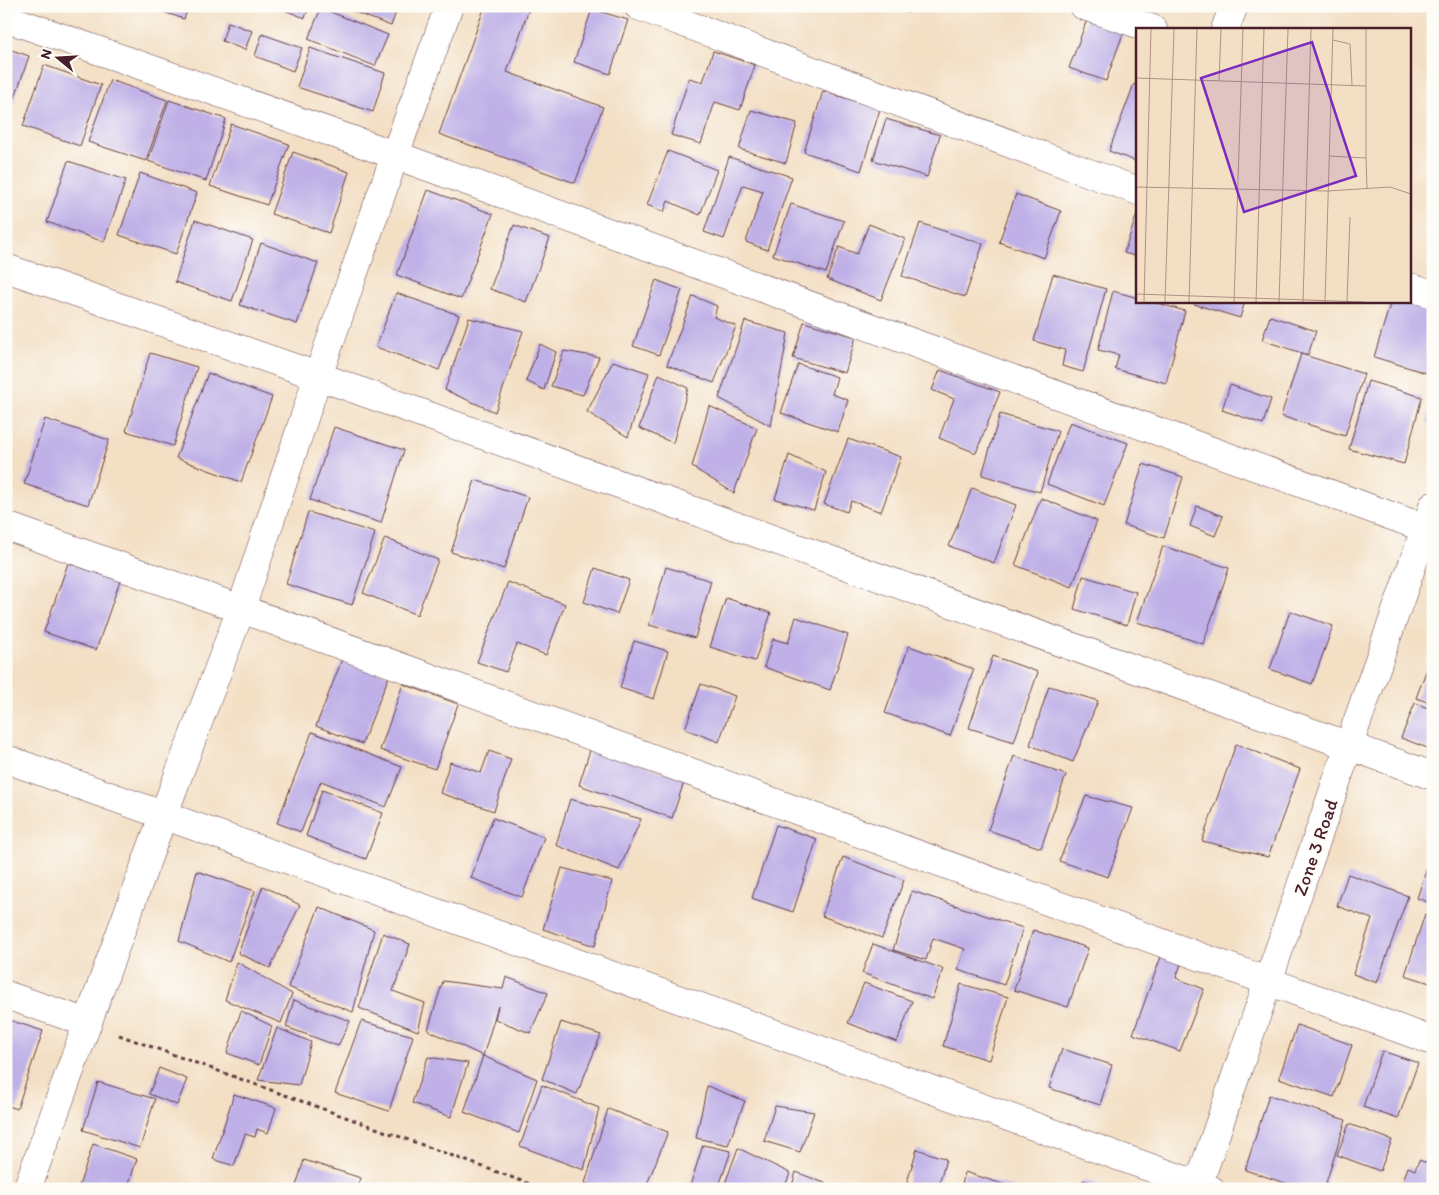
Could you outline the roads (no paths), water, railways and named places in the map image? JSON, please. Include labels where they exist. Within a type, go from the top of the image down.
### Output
[{"type":"street","points":[[27,1189],[163,816],[241,609],[394,155],[449,6]]},
{"type":"street","points":[[638,6],[1136,190]]},
{"type":"street","points":[[1084,6],[1150,28]]},
{"type":"street","points":[[1225,28],[1234,6]]},
{"type":"street","points":[[6,18],[1430,522]]},
{"type":"street","points":[[6,268],[318,376],[1433,776]]},
{"type":"street","points":[[1412,287],[1433,294]]},
{"type":"street","name":"Zone 3 Road","points":[[1202,1187],[1349,745],[1430,522]]},
{"type":"street","points":[[6,526],[241,609],[1433,1041]]},
{"type":"street","points":[[6,759],[1202,1187]]},
{"type":"street","points":[[6,995],[88,1023]]}]
